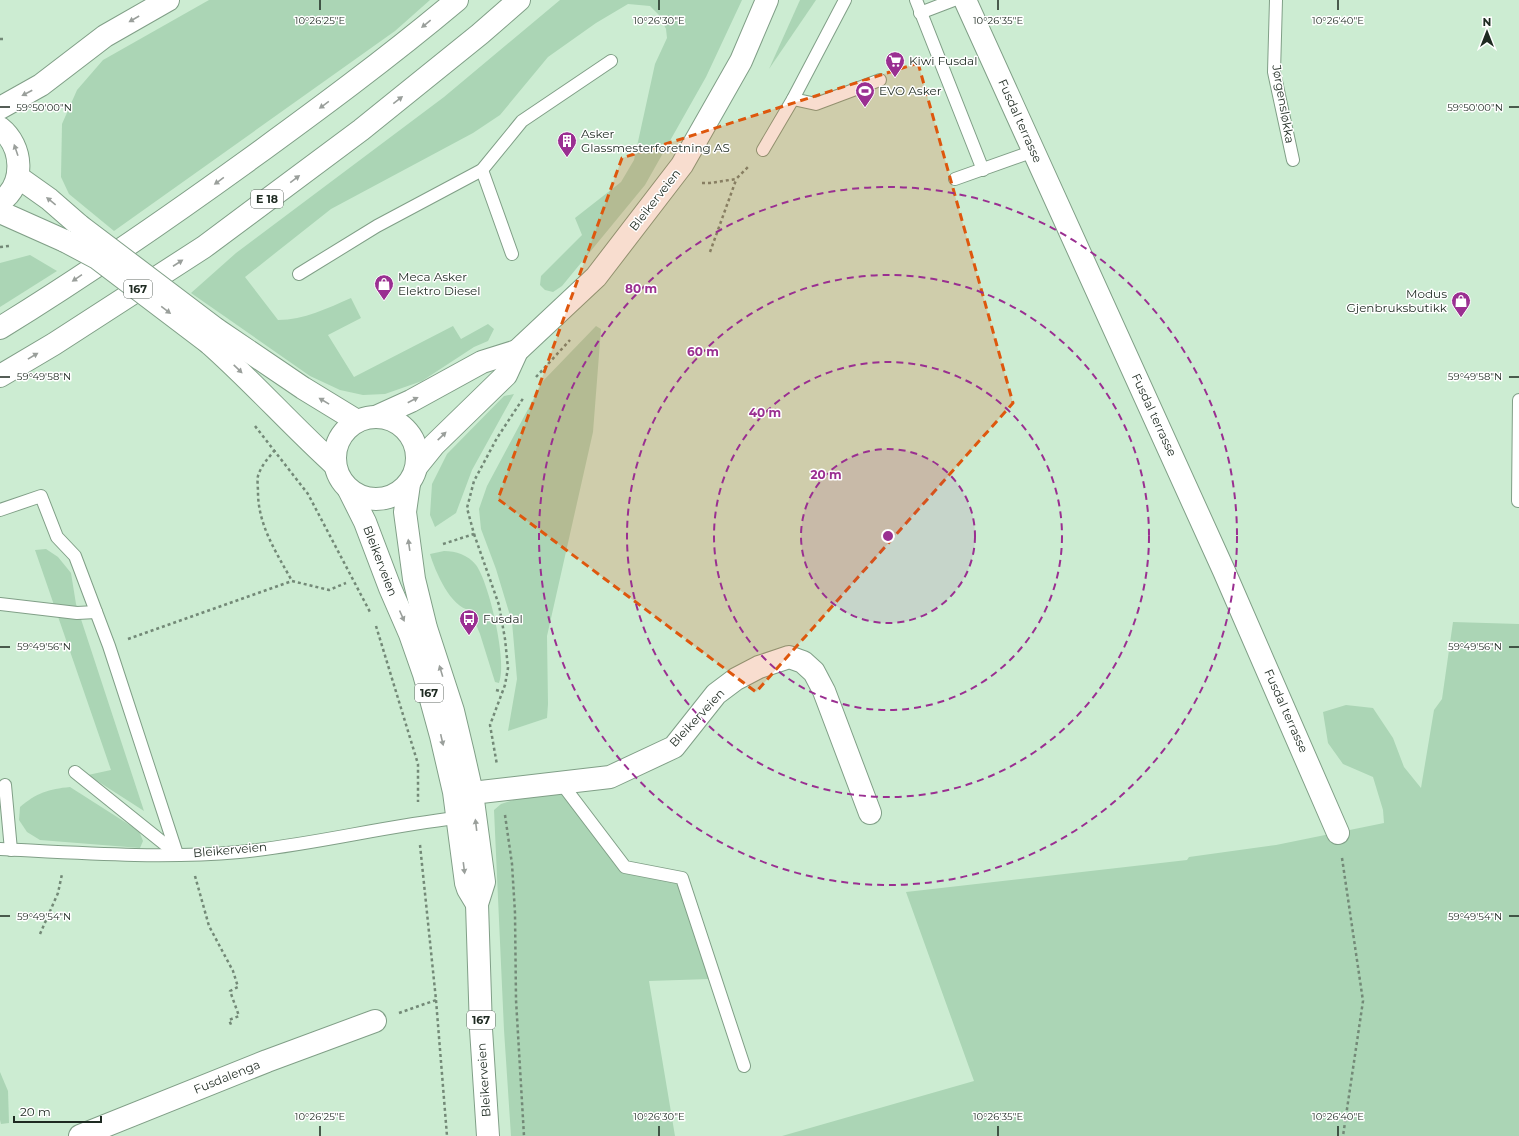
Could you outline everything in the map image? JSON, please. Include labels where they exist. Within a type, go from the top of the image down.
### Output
[{"type":"main road","points":[[0,108],[41,85],[105,36],[168,0]]},
{"type":"main road","points":[[0,328],[32,309],[183,207],[334,98],[457,0]]},
{"type":"main road","name":"E 18","points":[[0,376],[54,344],[204,247],[361,130],[480,34],[519,0]]},
{"type":"main road","name":"Bleikerveien","points":[[488,1136],[481,1029],[476,904],[484,882],[472,793],[453,711],[426,628],[414,579],[405,512],[413,475],[434,445],[506,375],[517,351],[596,277],[682,165],[741,61],[767,0]]},
{"type":"main road","name":"Fusdal terrasse","points":[[965,0],[1224,571],[1338,833]]},
{"type":"main road","points":[[0,128],[7,133],[15,146],[19,161],[18,177],[12,190],[0,202]]},
{"type":"main road","name":"167","points":[[18,177],[49,199],[72,233],[97,258],[213,336],[303,388],[368,419]]},
{"type":"main road","name":"167","points":[[0,212],[72,233]]},
{"type":"main road","name":"167","points":[[213,336],[235,366],[335,465]]},
{"type":"main road","name":"Bleikerveien","points":[[368,419],[411,401],[482,362],[517,351]]},
{"type":"main road","name":"167","points":[[388,418],[398,423],[406,429],[412,437],[418,456],[413,475],[401,492],[380,500],[358,496],[349,490],[342,483],[335,465],[334,454],[342,434],[349,427],[368,419],[388,418]]},
{"type":"main road","name":"Bleikerveien","points":[[349,490],[365,522],[390,588],[410,634],[424,674],[454,792],[466,883],[476,904]]},
{"type":"main road","name":"Bleikerveien","points":[[472,793],[562,784],[610,777],[674,747],[716,694],[736,679],[759,667],[789,657],[803,662],[814,672],[824,691],[870,813]]},
{"type":"main road","name":"Fusdalenga","points":[[80,1136],[267,1061],[375,1021]]},
{"type":"lane","points":[[764,150],[793,99],[845,0]]},
{"type":"lane","points":[[916,0],[983,170]]},
{"type":"lane","points":[[920,12],[954,0]]},
{"type":"lane","name":"Jørgensløkka","points":[[1276,0],[1274,72],[1293,160]]},
{"type":"lane","points":[[299,274],[377,226],[482,170],[522,121],[611,61]]},
{"type":"lane","points":[[793,99],[816,104],[880,80]]},
{"type":"lane","points":[[955,179],[1034,151]]},
{"type":"lane","points":[[482,170],[512,254]]},
{"type":"lane","points":[[1518,502],[1519,400]]},
{"type":"lane","points":[[0,510],[41,496],[57,537],[75,556],[109,646],[177,854]]},
{"type":"lane","points":[[0,604],[77,613],[96,612]]},
{"type":"lane","points":[[75,772],[177,854]]},
{"type":"lane","points":[[5,784],[6,849]]},
{"type":"lane","points":[[562,784],[625,867],[682,878],[744,1066]]},
{"type":"lane","name":"Bleikerveien","points":[[6,849],[146,855],[239,852],[333,838],[417,822],[458,818]]},
{"type":"path","points":[[710,252],[736,179],[764,150]]},
{"type":"path","points":[[695,183],[710,183],[736,179]]},
{"type":"path","points":[[251,421],[308,494],[370,613]]},
{"type":"path","points":[[275,450],[263,464],[258,477],[258,499],[262,521],[271,544],[292,581]]},
{"type":"path","points":[[474,534],[498,605],[505,639],[508,668],[505,686],[490,725],[502,789],[512,864],[515,913],[516,1000],[524,1136]]},
{"type":"path","points":[[109,646],[292,581],[329,590],[346,583]]},
{"type":"path","points":[[374,620],[418,764],[417,822],[436,1000],[447,1136]]},
{"type":"path","points":[[496,690],[503,692]]},
{"type":"path","points":[[1338,833],[1363,1001],[1342,1136]]},
{"type":"path","points":[[40,934],[58,893],[67,852]]},
{"type":"path","points":[[195,854],[196,876],[209,926],[233,971],[238,987],[230,991],[239,1016],[229,1020],[232,1027]]},
{"type":"path","points":[[375,1021],[436,1000]]},
{"type":"highlighted area","points":[[918,63],[1013,403],[756,692],[498,499],[622,158]]},
{"type":"green space","points":[[209,0],[430,0],[395,31],[114,231],[69,194],[61,177],[62,124],[77,90],[103,60]]},
{"type":"green space","points":[[560,0],[742,0],[706,77],[645,185],[562,286],[553,292],[545,290],[540,285],[541,276],[582,235],[575,218],[621,182],[634,160],[655,64],[667,38],[666,29],[659,15],[650,6],[628,4],[596,23],[548,57],[500,115],[473,133],[331,209],[245,277],[278,320],[306,316],[351,298],[361,318],[328,335],[354,377],[453,326],[461,339],[488,324],[494,329],[488,341],[474,347],[422,381],[385,394],[363,395],[340,390],[310,376],[191,293],[236,253],[444,97]]},
{"type":"green space","points":[[800,0],[816,0],[769,69]]},
{"type":"green space","points":[[30,255],[57,271],[0,307],[0,263]]},
{"type":"green space","points":[[596,326],[601,329],[593,432],[547,636],[547,718],[508,731],[517,679],[512,622],[496,569],[481,529],[479,509],[487,486],[543,381]]},
{"type":"green space","points":[[514,394],[472,470],[456,513],[435,527],[430,515],[432,484],[447,454],[504,396]]},
{"type":"green space","points":[[46,549],[58,557],[71,573],[76,604],[144,811],[88,775],[111,770],[35,550]]},
{"type":"green space","points":[[444,551],[466,556],[476,565],[481,574],[496,623],[501,659],[499,683],[495,682],[480,634],[470,610],[463,608],[450,596],[436,570],[430,554]]},
{"type":"green space","points":[[1453,622],[1519,624],[1519,1136],[782,1136],[974,1081],[906,892],[1187,860],[1189,857],[1276,845],[1384,823],[1383,810],[1373,777],[1343,764],[1328,743],[1323,712],[1346,705],[1373,708],[1393,738],[1404,767],[1421,788],[1434,710],[1442,699]]},
{"type":"green space","points":[[562,784],[625,867],[682,878],[709,979],[649,981],[675,1136],[511,1136],[504,1030],[494,810],[501,804]]},
{"type":"green space","points":[[70,787],[139,831],[143,841],[140,848],[40,840],[27,832],[19,820],[20,807],[43,792]]},
{"type":"green space","points":[[0,1072],[8,1091],[9,1123],[1,1124],[0,1120]]},
{"type":"place","name":"Kiwi Fusdal","points":[[895,78]]},
{"type":"place","name":"EVO Asker","points":[[865,108]]},
{"type":"place","name":"Asker Glassmesterforetning AS","points":[[567,158]]},
{"type":"place","name":"Meca Asker Elektro Diesel","points":[[384,301]]},
{"type":"place","name":"Modus Gjenbruksbutikk","points":[[1461,318]]},
{"type":"place","name":"Fusdal","points":[[469,636]]}]
